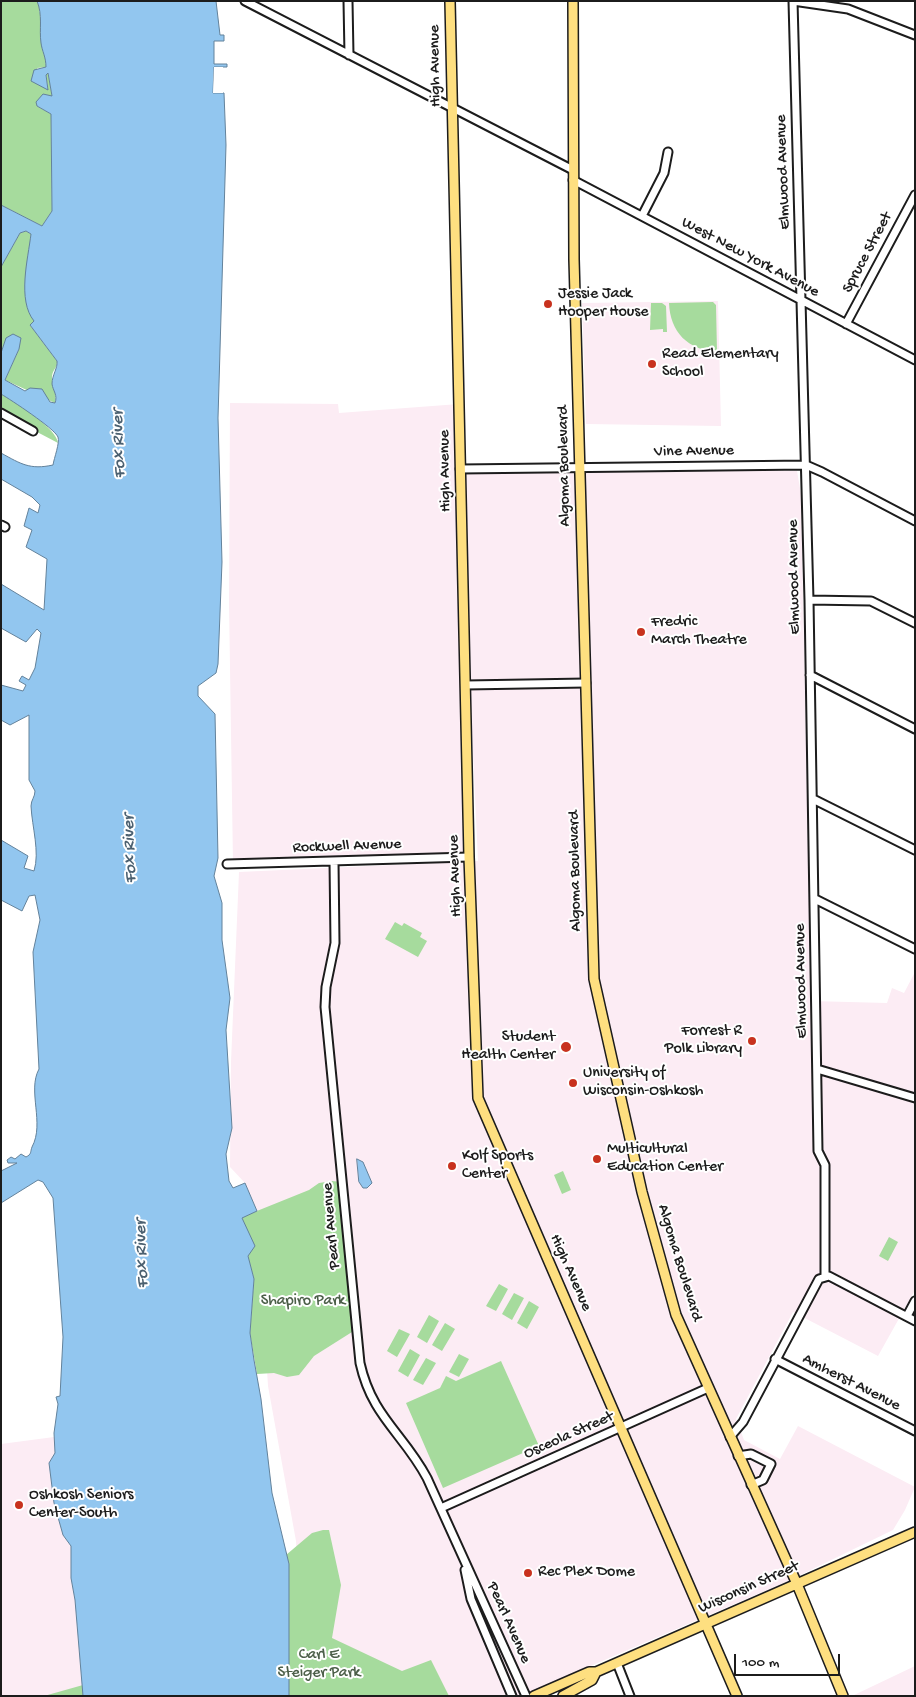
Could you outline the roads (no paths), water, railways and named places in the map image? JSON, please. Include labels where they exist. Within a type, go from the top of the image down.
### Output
[{"type":"main road","name":"High Avenue","points":[[450,1],[469,857],[478,1098],[737,1696]]},
{"type":"main road","name":"Algoma Boulevard","points":[[574,1],[573,180],[595,985],[642,1192],[672,1303],[796,1584],[843,1696]]},
{"type":"main road","name":"Wisconsin Street","points":[[534,1696],[588,1672],[596,1672],[915,1532]]},
{"type":"main road","name":"Wisconsin Street","points":[[563,1696],[592,1680],[596,1672]]},
{"type":"street","points":[[245,1],[573,170]]},
{"type":"street","points":[[348,1],[349,55]]},
{"type":"street","points":[[793,1],[848,9],[915,35]]},
{"type":"street","name":"Elmwood Avenue","points":[[793,1],[809,600],[818,1151],[825,1165],[822,1278]]},
{"type":"street","points":[[642,216],[664,173],[668,152]]},
{"type":"street","name":"West New York Avenue","points":[[573,180],[915,360]]},
{"type":"street","name":"Spruce Street","points":[[846,324],[915,195]]},
{"type":"street","points":[[1,413],[34,431]]},
{"type":"street","name":"Vine Avenue","points":[[460,469],[806,465],[915,520]]},
{"type":"street","points":[[809,600],[871,601],[915,623]]},
{"type":"street","points":[[810,675],[915,729]]},
{"type":"street","points":[[466,685],[586,683]]},
{"type":"street","points":[[813,799],[915,850]]},
{"type":"street","name":"Rockwell Avenue","points":[[226,864],[469,857]]},
{"type":"street","name":"Pearl Avenue","points":[[334,861],[335,944],[324,1007],[360,1363],[366,1387],[377,1409],[414,1455],[441,1508],[526,1696]]},
{"type":"street","points":[[814,899],[915,949]]},
{"type":"street","points":[[817,1069],[915,1098]]},
{"type":"street","points":[[730,1437],[743,1422],[775,1359],[822,1278],[829,1276],[915,1321]]},
{"type":"street","points":[[907,1316],[915,1301]]},
{"type":"street","name":"Amherst Avenue","points":[[775,1359],[915,1431]]},
{"type":"street","name":"Osceola Street","points":[[441,1508],[708,1388]]},
{"type":"street","points":[[738,1456],[751,1454],[771,1464],[763,1480],[751,1485]]},
{"type":"street","name":"Pearl Avenue","points":[[464,1562],[471,1599],[512,1696]]},
{"type":"street","points":[[616,1663],[630,1696]]},
{"type":"water","name":"Fox River","points":[[37,1],[216,1],[220,35],[224,35],[224,41],[214,41],[214,64],[227,64],[227,67],[214,67],[213,93],[224,93],[226,145],[218,418],[222,562],[218,664],[216,673],[198,686],[198,696],[215,714],[218,858],[214,876],[222,903],[222,940],[230,998],[226,1030],[232,1128],[226,1154],[229,1181],[233,1188],[245,1183],[257,1211],[242,1218],[255,1246],[248,1256],[254,1279],[250,1333],[261,1399],[272,1493],[289,1564],[289,1696],[83,1696],[75,1600],[71,1578],[71,1546],[63,1535],[54,1503],[49,1463],[55,1453],[54,1433],[58,1404],[56,1397],[60,1396],[63,1337],[53,1198],[43,1182],[38,1180],[1,1203],[1,1171],[17,1163],[8,1163],[7,1160],[11,1157],[15,1159],[21,1154],[26,1157],[29,1155],[36,1138],[35,1087],[39,1069],[33,952],[40,920],[35,895],[29,896],[22,911],[1,900],[1,840],[28,856],[24,868],[34,871],[36,856],[31,806],[35,791],[29,780],[29,715],[10,725],[1,720],[1,685],[23,691],[26,685],[19,681],[22,676],[29,680],[35,668],[41,633],[37,629],[26,642],[1,628],[1,584],[44,610],[47,559],[26,547],[32,530],[24,526],[29,508],[38,513],[40,505],[32,497],[1,479],[1,453],[26,465],[38,467],[53,465],[58,447],[58,437],[49,427],[1,394],[1,353],[6,338],[13,334],[21,338],[19,349],[5,380],[25,391],[30,388],[42,389],[50,402],[55,403],[56,400],[52,384],[57,361],[30,325],[34,321],[26,302],[25,279],[31,234],[26,231],[20,233],[1,267],[1,205],[42,226],[52,211],[51,114],[37,106],[36,102],[43,94],[52,96],[48,73],[46,75],[48,90],[31,81],[34,70],[46,67],[41,43],[40,12]]},
{"type":"water","points":[[357,1159],[363,1162],[372,1183],[367,1188],[363,1188],[359,1182]]},
{"type":"place","name":"Jessie Jack Hooper House","points":[[548,304]]},
{"type":"place","name":"Read Elementary School","points":[[652,364]]},
{"type":"place","name":"Fredric March Theatre","points":[[641,632]]},
{"type":"place","name":"Forrest R Polk Library","points":[[752,1041]]},
{"type":"place","name":"Student Health Center","points":[[566,1047]]},
{"type":"place","name":"University of Wisconsin-Oshkosh","points":[[573,1083]]},
{"type":"place","name":"Multicultural Education Center","points":[[597,1159]]},
{"type":"place","name":"Kolf Sports Center","points":[[452,1166]]},
{"type":"place","name":"Oshkosh Seniors Center-South","points":[[19,1505]]},
{"type":"place","name":"Rec Plex Dome","points":[[528,1573]]},
{"type":"park label","name":"Shapiro Park","points":[[303,1302]]},
{"type":"park label","name":"Carl E Steiger Park","points":[[319,1665]]}]
